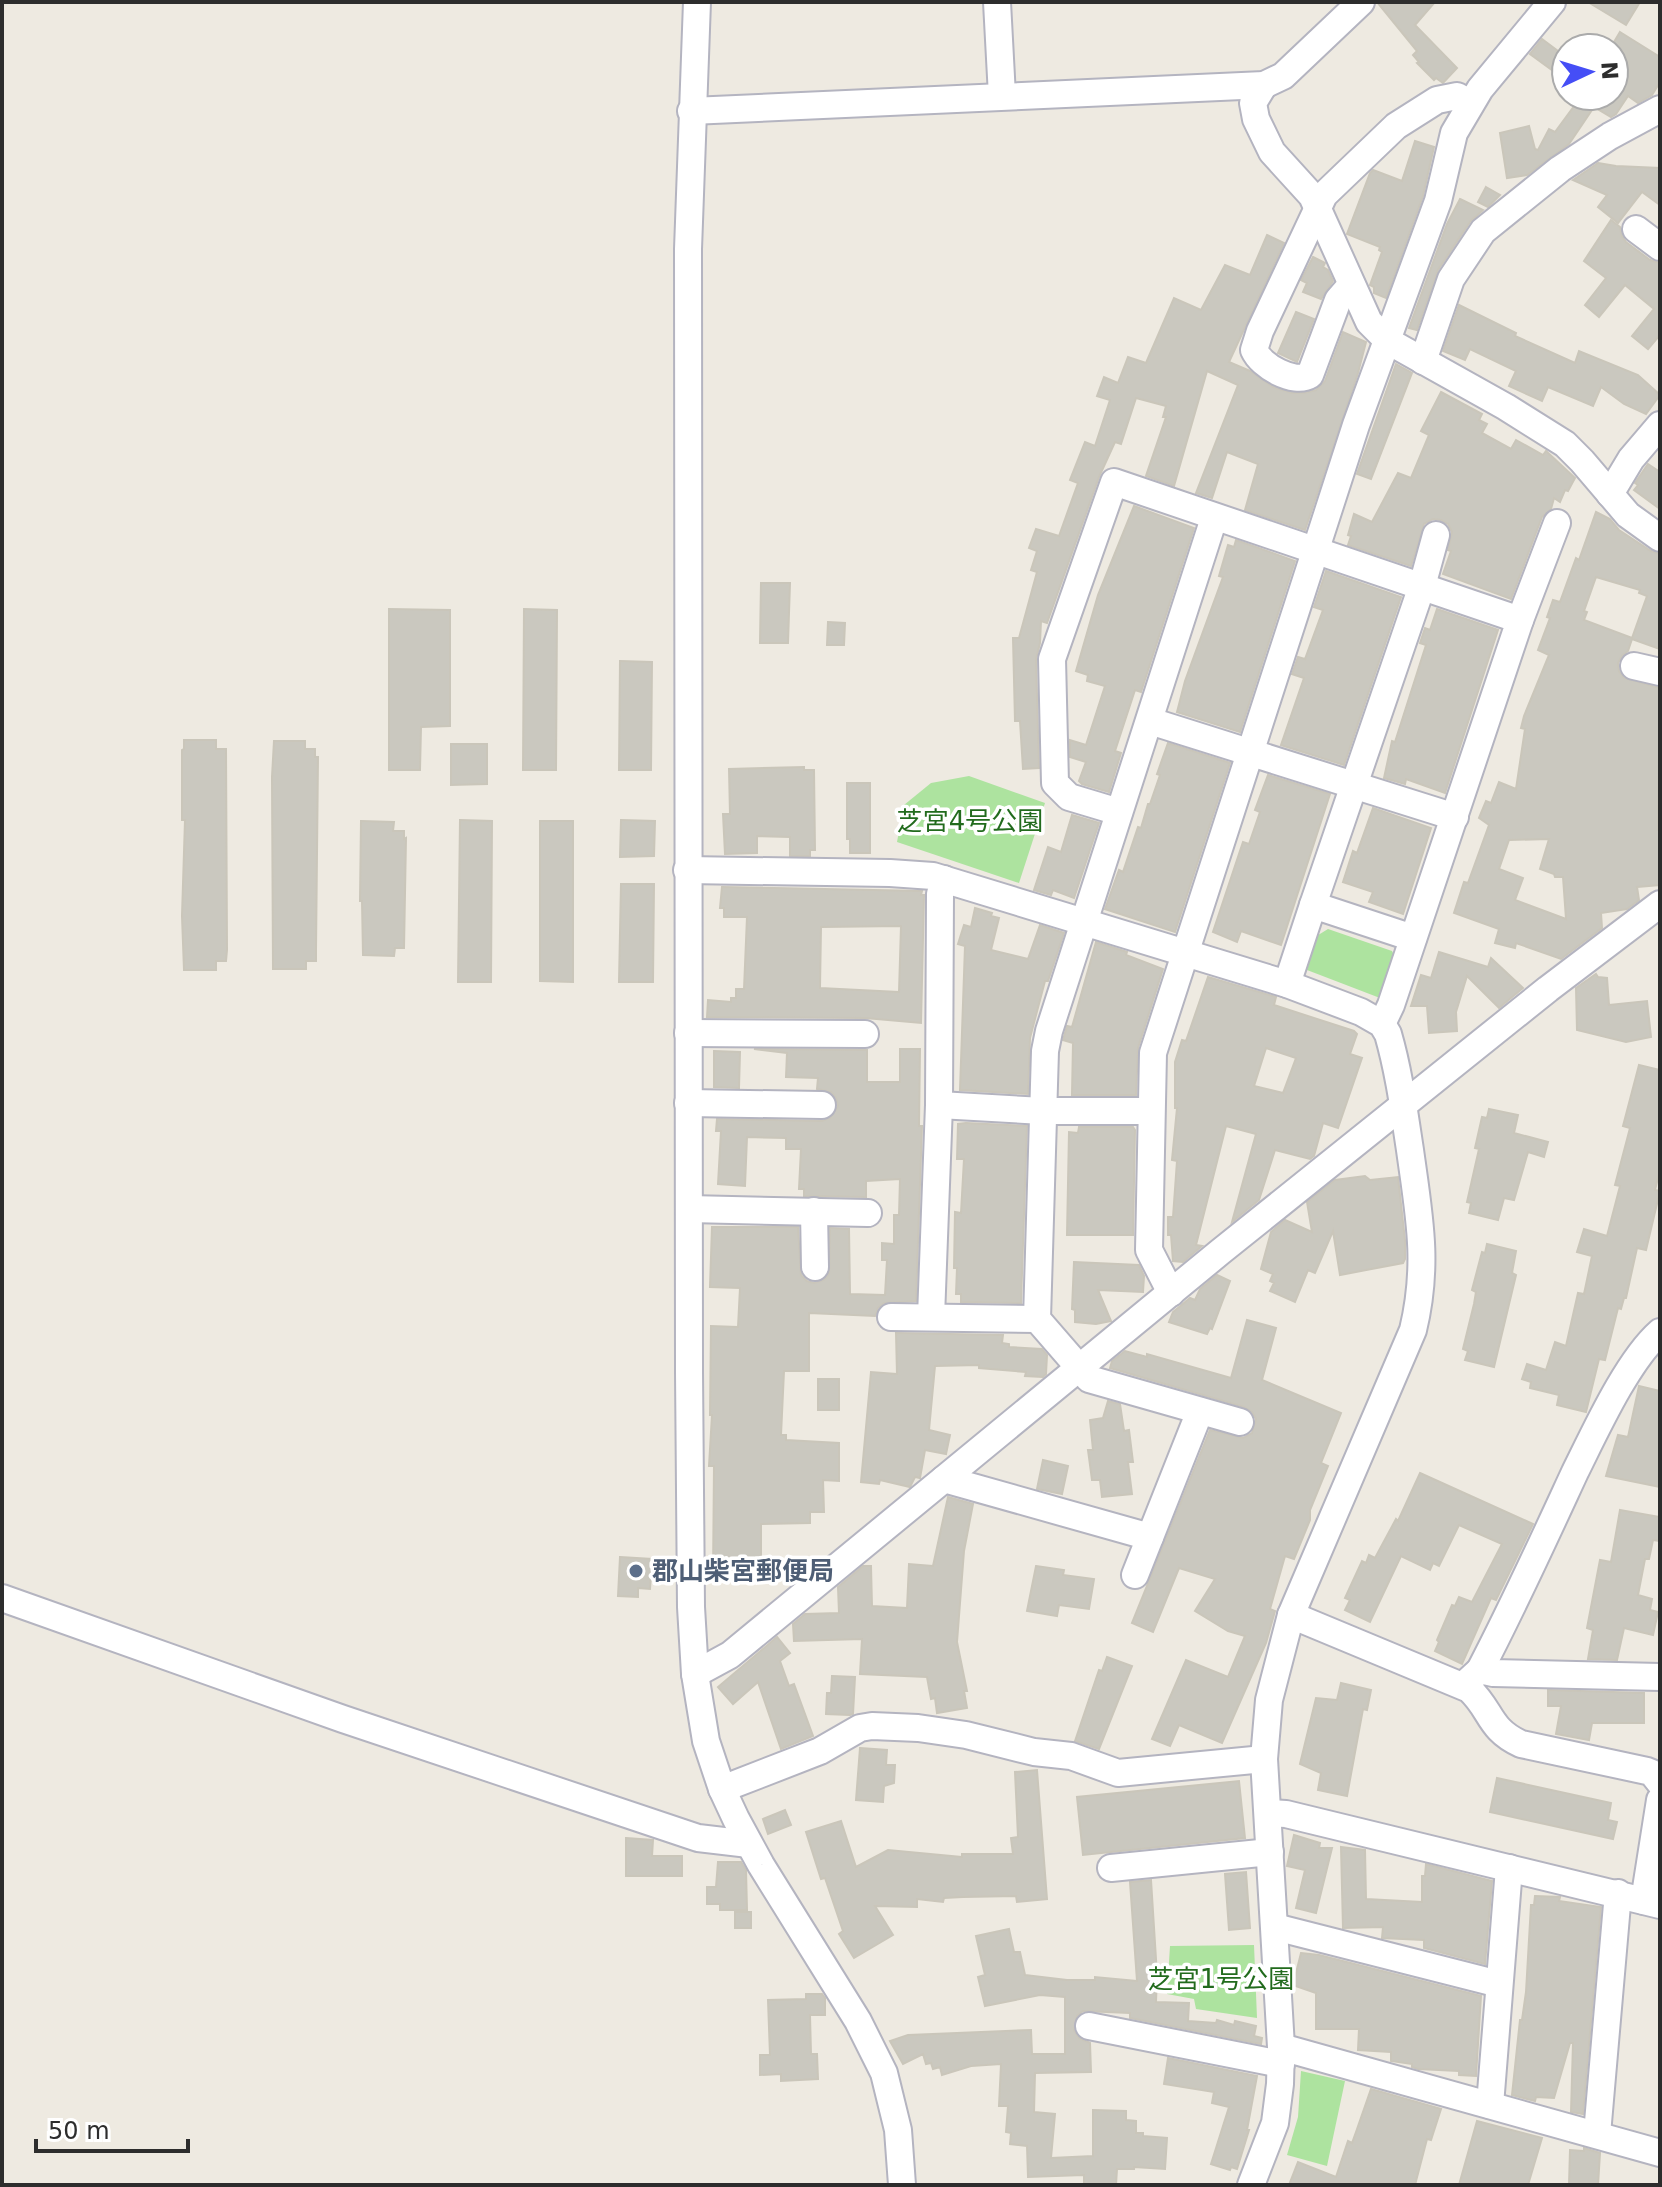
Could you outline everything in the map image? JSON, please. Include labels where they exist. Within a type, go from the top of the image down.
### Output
[{"type":"street","points":[[697,2],[688,249],[687,870],[691,1607],[695,1674],[702,1722],[722,1789],[749,1844],[858,2021],[884,2073],[898,2130],[902,2185]]},
{"type":"street","points":[[997,2],[1002,96]]},
{"type":"street","points":[[691,111],[1264,85],[1283,76],[1361,2]]},
{"type":"street","points":[[1171,1293],[1149,1250],[1153,1053],[1356,425],[1438,201],[1454,133],[1470,103],[1552,2]]},
{"type":"street","points":[[1264,85],[1253,103],[1262,134],[1272,152],[1303,185],[1317,207],[1369,322],[1388,341],[1565,444],[1628,515],[1660,538]]},
{"type":"street","points":[[1351,285],[1338,300],[1306,379],[1297,379],[1261,363],[1254,350],[1260,331],[1324,195],[1396,126],[1443,97],[1457,96],[1470,103]]},
{"type":"street","points":[[1423,361],[1451,279],[1483,231],[1560,169],[1610,136],[1660,109]]},
{"type":"street","points":[[1636,229],[1660,247]]},
{"type":"street","points":[[1610,494],[1631,459],[1660,425]]},
{"type":"street","points":[[1119,812],[1069,797],[1055,783],[1052,659],[1114,482],[1520,620]]},
{"type":"street","points":[[1214,518],[1049,1031],[1045,1051],[1037,1319],[1093,1381],[1240,1422]]},
{"type":"street","points":[[1382,1024],[1520,620],[1557,523]]},
{"type":"street","points":[[1287,984],[1422,586],[1436,535]]},
{"type":"street","points":[[1150,721],[1455,817]]},
{"type":"street","points":[[687,870],[890,873],[944,879],[1287,984],[1361,1012],[1382,1024],[1393,1052],[1403,1104],[1423,1255],[1417,1312],[1413,1330],[1291,1615],[1269,1700],[1264,1759],[1281,2056],[1275,2123],[1251,2185]]},
{"type":"street","points":[[931,1317],[939,1105],[940,894],[944,879]]},
{"type":"street","points":[[695,1674],[730,1655],[1403,1104],[1660,904]]},
{"type":"street","points":[[1313,905],[1413,938]]},
{"type":"street","points":[[688,1033],[865,1034]]},
{"type":"street","points":[[688,1103],[822,1105]]},
{"type":"street","points":[[939,1105],[1043,1111],[1150,1111]]},
{"type":"street","points":[[689,1209],[868,1213]]},
{"type":"street","points":[[814,1211],[815,1267]]},
{"type":"street","points":[[891,1317],[1037,1319]]},
{"type":"street","points":[[1471,1678],[1514,1604],[1599,1423],[1638,1359],[1660,1332]]},
{"type":"street","points":[[1135,1575],[1200,1411]]},
{"type":"street","points":[[944,1479],[1150,1537]]},
{"type":"street","points":[[2,1598],[343,1719],[698,1838],[749,1844]]},
{"type":"street","points":[[1291,1615],[1471,1678],[1493,1673],[1660,1677]]},
{"type":"street","points":[[1471,1678],[1479,1699],[1497,1729],[1511,1739],[1521,1744],[1647,1771],[1660,1783]]},
{"type":"street","points":[[722,1789],[820,1751],[860,1728],[872,1726],[966,1735],[1034,1752],[1071,1756],[1118,1773],[1264,1759]]},
{"type":"street","points":[[1268,1813],[1286,1814],[1652,1903],[1660,1800]]},
{"type":"street","points":[[1111,1868],[1270,1852]]},
{"type":"street","points":[[1490,2105],[1509,1868]]},
{"type":"street","points":[[1597,2134],[1618,1893]]},
{"type":"street","points":[[1275,1927],[1499,1984]]},
{"type":"street","points":[[1089,2026],[1281,2056],[1490,2105],[1660,2153]]},
{"type":"green space","name":"芝宮4号公園","points":[[969,776],[1045,803],[1019,883],[897,842],[904,805],[931,783]]},
{"type":"green space","points":[[1328,929],[1392,951],[1394,955],[1380,998],[1307,970],[1315,937]]},
{"type":"green space","name":"芝宮1号公園","points":[[1254,1945],[1257,2018],[1196,2009],[1194,1999],[1167,1994],[1170,1946]]},
{"type":"green space","points":[[1301,2071],[1345,2081],[1327,2166],[1287,2155],[1298,2117]]},
{"type":"building","points":[[1377,2],[1435,2],[1415,25],[1457,68],[1443,83],[1436,78],[1434,80],[1417,63],[1413,55],[1417,51]]},
{"type":"building","points":[[1588,2],[1640,2],[1626,25]]},
{"type":"building","points":[[1630,38],[1660,57],[1660,82],[1652,95],[1638,103],[1630,97]]},
{"type":"building","points":[[1542,39],[1550,45],[1550,69],[1530,54]]},
{"type":"building","points":[[1570,112],[1591,112],[1569,144],[1527,175],[1507,178],[1500,133],[1529,126],[1535,149],[1538,150],[1549,129],[1555,132]]},
{"type":"building","points":[[1602,112],[1617,112],[1611,117]]},
{"type":"building","points":[[1415,141],[1434,147],[1423,196],[1386,298],[1374,293],[1374,287],[1370,285],[1382,252],[1380,247],[1347,234],[1370,173],[1373,170],[1402,181]]},
{"type":"building","points":[[1598,163],[1660,168],[1660,205],[1642,192],[1618,223],[1598,207],[1607,195],[1573,180]]},
{"type":"building","points":[[1486,187],[1500,195],[1488,207],[1478,202]]},
{"type":"building","points":[[1460,199],[1483,210],[1470,222],[1438,270],[1417,330],[1409,328],[1447,224]]},
{"type":"building","points":[[1611,220],[1620,227],[1626,242],[1650,260],[1660,263],[1660,335],[1648,349],[1632,336],[1654,309],[1625,285],[1599,317],[1585,305],[1606,278],[1584,261]]},
{"type":"building","points":[[1267,235],[1284,243],[1229,362],[1250,371],[1273,387],[1304,393],[1316,390],[1325,381],[1343,332],[1366,342],[1305,530],[1245,510],[1258,464],[1227,452],[1212,498],[1196,493],[1238,385],[1207,371],[1174,486],[1146,476],[1166,417],[1163,417],[1166,406],[1136,398],[1121,444],[1115,442],[1099,477],[1047,623],[1041,621],[1036,659],[1039,768],[1023,769],[1020,721],[1015,721],[1013,638],[1019,638],[1037,572],[1031,570],[1037,551],[1029,548],[1036,529],[1059,536],[1078,483],[1070,480],[1085,442],[1095,446],[1110,400],[1097,396],[1104,377],[1118,383],[1128,357],[1146,363],[1174,298],[1201,310],[1225,265],[1250,275]]},
{"type":"building","points":[[1313,257],[1325,263],[1323,267],[1333,281],[1321,299],[1303,292],[1307,283],[1301,280]]},
{"type":"building","points":[[1459,305],[1516,333],[1515,336],[1575,363],[1579,351],[1638,375],[1660,395],[1646,414],[1624,404],[1601,387],[1593,406],[1548,387],[1542,401],[1509,386],[1516,371],[1470,349],[1465,360],[1443,351]]},
{"type":"building","points":[[1296,312],[1314,319],[1297,362],[1278,353]]},
{"type":"building","points":[[1396,364],[1412,373],[1371,479],[1357,474]]},
{"type":"building","points":[[1441,392],[1482,414],[1479,420],[1487,424],[1482,433],[1511,449],[1516,440],[1543,455],[1546,451],[1575,478],[1560,502],[1554,498],[1551,509],[1542,517],[1511,599],[1443,574],[1451,551],[1448,550],[1452,532],[1448,524],[1441,520],[1433,519],[1424,524],[1411,566],[1348,545],[1354,514],[1372,522],[1398,473],[1411,478],[1429,435],[1421,431]]},
{"type":"building","points":[[1648,464],[1660,472],[1660,509],[1634,490],[1638,485],[1635,483]]},
{"type":"building","points":[[1134,506],[1194,528],[1141,692],[1135,690],[1115,751],[1121,753],[1109,792],[1082,784],[1079,781],[1086,762],[1070,757],[1070,740],[1086,745],[1105,686],[1087,681],[1088,675],[1076,671],[1098,595]]},
{"type":"building","points":[[1596,512],[1651,551],[1660,554],[1660,649],[1632,639],[1628,651],[1618,663],[1624,678],[1660,688],[1660,885],[1637,887],[1639,900],[1627,909],[1601,913],[1602,928],[1561,959],[1516,943],[1515,948],[1495,943],[1499,929],[1454,913],[1489,825],[1479,818],[1486,801],[1491,803],[1499,782],[1516,789],[1525,729],[1521,728],[1549,655],[1538,650],[1550,618],[1547,617],[1553,600],[1560,602],[1576,558],[1579,560]],"holes":[[[1596,577],[1640,590],[1639,593],[1647,596],[1632,638],[1584,620],[1587,612],[1584,611]],[[1549,839],[1540,869],[1555,877],[1563,877],[1566,919],[1515,900],[1523,878],[1499,869],[1509,840]]]},
{"type":"building","points":[[1236,540],[1295,561],[1240,732],[1177,712],[1185,681],[1223,577],[1219,576],[1228,545],[1234,547]]},
{"type":"building","points":[[1326,571],[1401,597],[1344,765],[1281,745],[1304,678],[1292,674],[1298,657],[1305,659],[1323,610],[1314,607]]},
{"type":"building","points":[[761,583],[790,583],[788,643],[760,643]]},
{"type":"building","points":[[389,609],[450,610],[450,726],[421,727],[420,770],[389,770]]},
{"type":"building","points":[[524,609],[557,610],[556,770],[523,770]]},
{"type":"building","points":[[1437,609],[1498,630],[1445,793],[1406,779],[1405,784],[1384,778],[1392,741],[1395,742],[1426,645],[1420,643],[1425,628],[1430,630]]},
{"type":"building","points":[[828,622],[845,623],[844,645],[827,645]]},
{"type":"building","points":[[620,661],[652,662],[651,770],[619,770]]},
{"type":"building","points":[[184,740],[216,740],[216,749],[226,749],[227,950],[226,961],[216,961],[216,970],[184,970]]},
{"type":"building","points":[[274,741],[305,741],[305,749],[315,749],[315,757],[318,757],[316,961],[306,961],[306,969],[273,969]]},
{"type":"building","points":[[1168,743],[1230,763],[1175,932],[1105,909],[1119,870],[1123,872],[1138,827],[1141,828]]},
{"type":"building","points":[[451,744],[487,744],[487,784],[451,785]]},
{"type":"building","points":[[804,767],[804,770],[814,770],[815,850],[810,850],[810,856],[790,856],[790,837],[757,836],[757,853],[725,854],[723,814],[730,814],[729,769]]},
{"type":"building","points":[[1268,775],[1330,794],[1281,945],[1241,931],[1237,942],[1213,932],[1243,842],[1249,844],[1260,812],[1255,810]]},
{"type":"building","points":[[847,783],[870,783],[870,853],[850,853]]},
{"type":"building","points":[[1373,808],[1431,828],[1403,914],[1369,902],[1373,892],[1343,882]]},
{"type":"building","points":[[1072,815],[1099,823],[1074,898],[1053,890],[1051,895],[1034,890],[1048,847],[1061,852]]},
{"type":"building","points":[[460,820],[492,821],[491,982],[458,982]]},
{"type":"building","points":[[621,820],[655,821],[654,856],[620,857]]},
{"type":"building","points":[[361,821],[394,822],[393,831],[404,831],[406,838],[404,948],[395,948],[394,956],[363,955]]},
{"type":"building","points":[[540,821],[573,821],[573,982],[540,981]]},
{"type":"building","points":[[621,884],[654,884],[653,982],[619,982]]},
{"type":"building","points":[[722,887],[922,891],[921,1023],[865,1018],[707,1017],[708,1000],[731,1002],[731,998],[736,998],[736,989],[744,989],[747,917],[724,917],[724,908],[720,908]],"holes":[[[901,926],[899,992],[820,988],[821,927]]]},
{"type":"building","points":[[975,908],[999,918],[991,950],[1028,959],[1040,925],[1064,933],[1048,981],[1045,981],[1030,1038],[1028,1094],[960,1090],[965,946],[958,944],[964,925],[971,927]]},
{"type":"building","points":[[1096,942],[1163,969],[1138,1048],[1136,1095],[1072,1095],[1073,1043],[1063,1040],[1067,1026],[1072,1027]]},
{"type":"building","points":[[1439,952],[1488,967],[1491,958],[1523,988],[1499,1008],[1467,976],[1456,1012],[1457,1031],[1429,1033],[1427,1006],[1411,1006],[1421,975],[1431,978]]},
{"type":"building","points":[[1596,974],[1607,978],[1609,1005],[1647,1001],[1651,1037],[1626,1042],[1577,1030],[1576,988]]},
{"type":"building","points":[[1208,977],[1276,997],[1274,1005],[1354,1031],[1357,1034],[1350,1054],[1362,1058],[1338,1128],[1323,1123],[1314,1156],[1310,1159],[1275,1150],[1259,1200],[1232,1222],[1256,1134],[1226,1126],[1196,1245],[1202,1246],[1183,1262],[1173,1261],[1168,1217],[1173,1217],[1177,1161],[1172,1160],[1177,1108],[1175,1062],[1182,1040],[1186,1041]],"holes":[[[1266,1048],[1296,1058],[1283,1093],[1254,1086]]]},
{"type":"building","points":[[754,1049],[867,1050],[867,1082],[900,1082],[900,1049],[920,1049],[919,1126],[922,1126],[916,1301],[884,1303],[875,1316],[809,1313],[809,1371],[784,1371],[781,1435],[786,1435],[786,1440],[839,1443],[839,1481],[823,1480],[824,1512],[810,1512],[810,1523],[761,1524],[761,1577],[713,1577],[714,1466],[709,1466],[711,1326],[738,1327],[740,1288],[710,1287],[712,1227],[798,1227],[801,1275],[814,1283],[824,1280],[829,1274],[830,1228],[849,1229],[850,1294],[885,1295],[887,1260],[882,1260],[882,1243],[894,1244],[894,1215],[899,1215],[900,1179],[866,1181],[866,1197],[804,1196],[804,1189],[799,1189],[801,1149],[786,1149],[786,1138],[747,1137],[745,1186],[718,1184],[721,1131],[716,1131],[717,1119],[822,1121],[830,1118],[838,1106],[831,1092],[817,1089],[818,1078],[786,1077],[787,1053]]},
{"type":"building","points":[[714,1051],[740,1052],[739,1088],[714,1087]]},
{"type":"building","points":[[1639,1065],[1660,1070],[1660,1170],[1655,1190],[1660,1191],[1646,1250],[1637,1248],[1626,1298],[1621,1309],[1618,1308],[1605,1360],[1599,1359],[1586,1412],[1557,1405],[1559,1395],[1530,1388],[1531,1382],[1522,1379],[1527,1364],[1546,1370],[1555,1342],[1566,1346],[1578,1293],[1584,1294],[1592,1256],[1577,1252],[1584,1229],[1607,1236],[1620,1186],[1615,1185],[1630,1128],[1623,1126]]},
{"type":"building","points":[[1489,1109],[1518,1115],[1514,1133],[1548,1142],[1544,1157],[1528,1152],[1514,1200],[1504,1198],[1498,1220],[1469,1213],[1471,1203],[1467,1202],[1479,1149],[1475,1148],[1482,1117],[1487,1118]]},
{"type":"building","points":[[958,1124],[1027,1126],[1021,1303],[961,1302],[961,1294],[956,1294],[955,1212],[961,1213],[964,1159],[957,1159]]},
{"type":"building","points":[[1079,1127],[1133,1127],[1135,1130],[1133,1235],[1067,1235],[1069,1132],[1078,1133]]},
{"type":"building","points":[[1365,1176],[1370,1180],[1398,1177],[1405,1240],[1403,1263],[1340,1275],[1333,1231],[1315,1273],[1308,1270],[1295,1302],[1270,1291],[1274,1283],[1270,1281],[1273,1274],[1261,1269],[1271,1232],[1285,1220],[1312,1232],[1307,1202],[1335,1180]]},
{"type":"building","points":[[1487,1244],[1516,1251],[1512,1273],[1516,1275],[1494,1367],[1465,1360],[1468,1351],[1463,1349],[1476,1292],[1472,1290]]},
{"type":"building","points":[[1074,1262],[1139,1265],[1144,1276],[1143,1292],[1098,1290],[1111,1321],[1096,1324],[1075,1322],[1075,1310],[1072,1309]]},
{"type":"building","points":[[1217,1275],[1230,1281],[1212,1329],[1207,1334],[1169,1322],[1173,1312],[1190,1298],[1195,1300],[1200,1289]]},
{"type":"building","points":[[1247,1320],[1276,1328],[1262,1380],[1341,1413],[1321,1463],[1328,1466],[1310,1510],[1310,1520],[1294,1559],[1285,1556],[1270,1609],[1275,1611],[1266,1643],[1222,1743],[1179,1725],[1170,1746],[1152,1739],[1186,1660],[1228,1677],[1245,1636],[1228,1631],[1195,1611],[1215,1579],[1179,1568],[1153,1632],[1132,1623],[1210,1430],[1243,1438],[1252,1433],[1256,1419],[1244,1407],[1110,1368],[1112,1361],[1125,1351],[1147,1357],[1147,1354],[1231,1378]]},
{"type":"building","points":[[896,1333],[1003,1335],[1002,1343],[1009,1344],[1009,1347],[1042,1349],[1047,1355],[1046,1374],[1043,1377],[1025,1376],[1026,1372],[979,1368],[979,1365],[935,1366],[929,1430],[950,1435],[946,1454],[925,1450],[920,1478],[915,1477],[910,1487],[880,1480],[879,1484],[861,1482],[871,1372],[897,1374]]},
{"type":"building","points":[[818,1379],[839,1379],[839,1410],[818,1410]]},
{"type":"building","points":[[1639,1386],[1660,1391],[1660,1487],[1606,1476],[1618,1435],[1628,1437]]},
{"type":"building","points":[[1108,1401],[1120,1404],[1124,1431],[1129,1430],[1133,1462],[1128,1462],[1132,1494],[1102,1497],[1100,1480],[1092,1480],[1088,1450],[1093,1450],[1090,1420],[1103,1418]]},
{"type":"building","points":[[1043,1460],[1068,1466],[1062,1494],[1037,1489]]},
{"type":"building","points":[[1420,1473],[1533,1524],[1496,1600],[1491,1598],[1462,1664],[1435,1651],[1437,1640],[1452,1605],[1455,1606],[1459,1597],[1472,1602],[1502,1544],[1459,1525],[1439,1566],[1433,1563],[1430,1570],[1401,1556],[1370,1622],[1345,1610],[1350,1600],[1345,1598],[1362,1561],[1366,1563],[1369,1555],[1375,1558],[1396,1519],[1398,1521]]},
{"type":"building","points":[[948,1497],[973,1504],[964,1551],[957,1642],[967,1691],[964,1691],[967,1708],[937,1713],[927,1677],[860,1674],[862,1639],[794,1641],[793,1624],[805,1614],[839,1613],[838,1587],[863,1566],[871,1566],[872,1606],[907,1608],[909,1564],[933,1566]]},
{"type":"building","points":[[1620,1510],[1660,1517],[1660,1541],[1653,1540],[1649,1559],[1645,1559],[1638,1595],[1652,1599],[1650,1610],[1658,1612],[1653,1635],[1624,1628],[1617,1660],[1588,1659],[1593,1630],[1587,1628],[1600,1560],[1611,1562]]},
{"type":"building","points":[[620,1557],[652,1559],[650,1589],[638,1588],[638,1597],[618,1596]]},
{"type":"building","points":[[1036,1566],[1064,1570],[1063,1575],[1094,1579],[1089,1609],[1059,1605],[1057,1616],[1027,1611]]},
{"type":"building","points":[[777,1637],[790,1653],[780,1661],[789,1686],[794,1684],[813,1736],[781,1749],[758,1682],[733,1704],[718,1687]]},
{"type":"building","points":[[1107,1657],[1132,1666],[1099,1749],[1075,1741],[1099,1670],[1102,1671]]},
{"type":"building","points":[[832,1676],[855,1677],[853,1714],[826,1714]]},
{"type":"building","points":[[1341,1683],[1371,1690],[1367,1710],[1363,1709],[1347,1796],[1318,1790],[1321,1773],[1300,1764],[1316,1698],[1337,1700]]},
{"type":"building","points":[[1548,1690],[1644,1693],[1644,1723],[1592,1723],[1589,1740],[1556,1734],[1561,1706],[1548,1706]]},
{"type":"building","points":[[860,1748],[887,1750],[886,1765],[895,1765],[894,1783],[884,1786],[883,1802],[856,1800]]},
{"type":"building","points":[[1037,1770],[1047,1899],[1017,1902],[1016,1896],[963,1897],[944,1898],[943,1902],[917,1899],[917,1907],[875,1906],[893,1935],[854,1958],[839,1934],[843,1931],[825,1878],[821,1879],[806,1832],[841,1821],[856,1867],[888,1850],[962,1857],[962,1854],[1013,1854],[1011,1838],[1018,1837],[1015,1772]]},
{"type":"building","points":[[1497,1778],[1611,1803],[1608,1820],[1617,1822],[1613,1839],[1490,1812]]},
{"type":"building","points":[[1239,1781],[1245,1838],[1083,1855],[1077,1797]]},
{"type":"building","points":[[785,1810],[791,1825],[768,1834],[763,1819]]},
{"type":"building","points":[[1294,1835],[1320,1843],[1319,1848],[1332,1848],[1316,1913],[1296,1908],[1305,1870],[1287,1866]]},
{"type":"building","points":[[626,1838],[653,1840],[652,1856],[682,1856],[682,1876],[626,1876]]},
{"type":"building","points":[[1341,1847],[1365,1850],[1366,1899],[1422,1902],[1422,1876],[1425,1876],[1426,1864],[1492,1881],[1485,1964],[1424,1948],[1424,1940],[1382,1938],[1383,1927],[1343,1928]]},
{"type":"building","points":[[718,1862],[741,1862],[746,1870],[747,1910],[720,1910],[720,1904],[707,1904],[707,1887],[716,1887]]},
{"type":"building","points":[[1246,1872],[1250,1928],[1229,1930],[1225,1874]]},
{"type":"building","points":[[1151,1880],[1156,2002],[1189,2003],[1188,2021],[1216,2023],[1217,2020],[1234,2025],[1235,2021],[1256,2026],[1254,2036],[1262,2038],[1261,2044],[1130,2018],[1130,2013],[1083,2011],[1077,2016],[1074,2030],[1079,2038],[1090,2043],[1091,2072],[1035,2073],[1034,2112],[1055,2114],[1051,2158],[1093,2156],[1093,2110],[1126,2111],[1126,2120],[1136,2121],[1136,2133],[1167,2138],[1165,2169],[1117,2169],[1116,2185],[1084,2185],[1084,2175],[1028,2177],[1027,2146],[1010,2144],[1011,2133],[1006,2132],[1008,2106],[999,2106],[1001,2064],[971,2066],[942,2075],[940,2067],[933,2069],[931,2063],[926,2064],[923,2054],[903,2064],[890,2041],[908,2035],[1031,2030],[1032,2054],[1065,2054],[1065,1997],[1040,1995],[985,2006],[978,1977],[985,1975],[976,1936],[1009,1929],[1014,1952],[1020,1952],[1025,1975],[1067,1980],[1095,1980],[1095,1977],[1137,1981],[1130,1882]]},
{"type":"building","points":[[1535,1896],[1560,1897],[1559,1901],[1601,1907],[1583,2114],[1571,2112],[1573,2043],[1570,2043],[1554,2098],[1536,2097],[1535,2101],[1512,2095],[1526,1992],[1531,1905],[1534,1905]]},
{"type":"building","points":[[735,1912],[751,1912],[751,1928],[735,1928]]},
{"type":"building","points":[[1301,1953],[1481,1996],[1476,2076],[1459,2075],[1459,2071],[1418,2069],[1412,2064],[1391,2061],[1391,2052],[1358,2050],[1359,2029],[1316,2029],[1316,1993],[1293,1985]]},
{"type":"building","points":[[806,1994],[822,1994],[825,1998],[825,2015],[810,2015],[811,2054],[817,2054],[818,2079],[781,2081],[781,2074],[760,2075],[760,2055],[770,2055],[768,2000],[806,1999]]},
{"type":"building","points":[[1168,2058],[1257,2076],[1249,2130],[1237,2169],[1211,2164],[1229,2107],[1212,2103],[1214,2092],[1164,2084]]},
{"type":"building","points":[[1371,2089],[1441,2109],[1431,2140],[1427,2139],[1415,2185],[1289,2185],[1298,2162],[1336,2177]]},
{"type":"building","points":[[1477,2121],[1542,2138],[1528,2185],[1459,2185]]},
{"type":"building","points":[[1584,2148],[1600,2153],[1598,2185],[1569,2185],[1570,2150],[1584,2151]]},
{"type":"place","name":"郡山柴宮郵便局","points":[[636,1571]]}]
